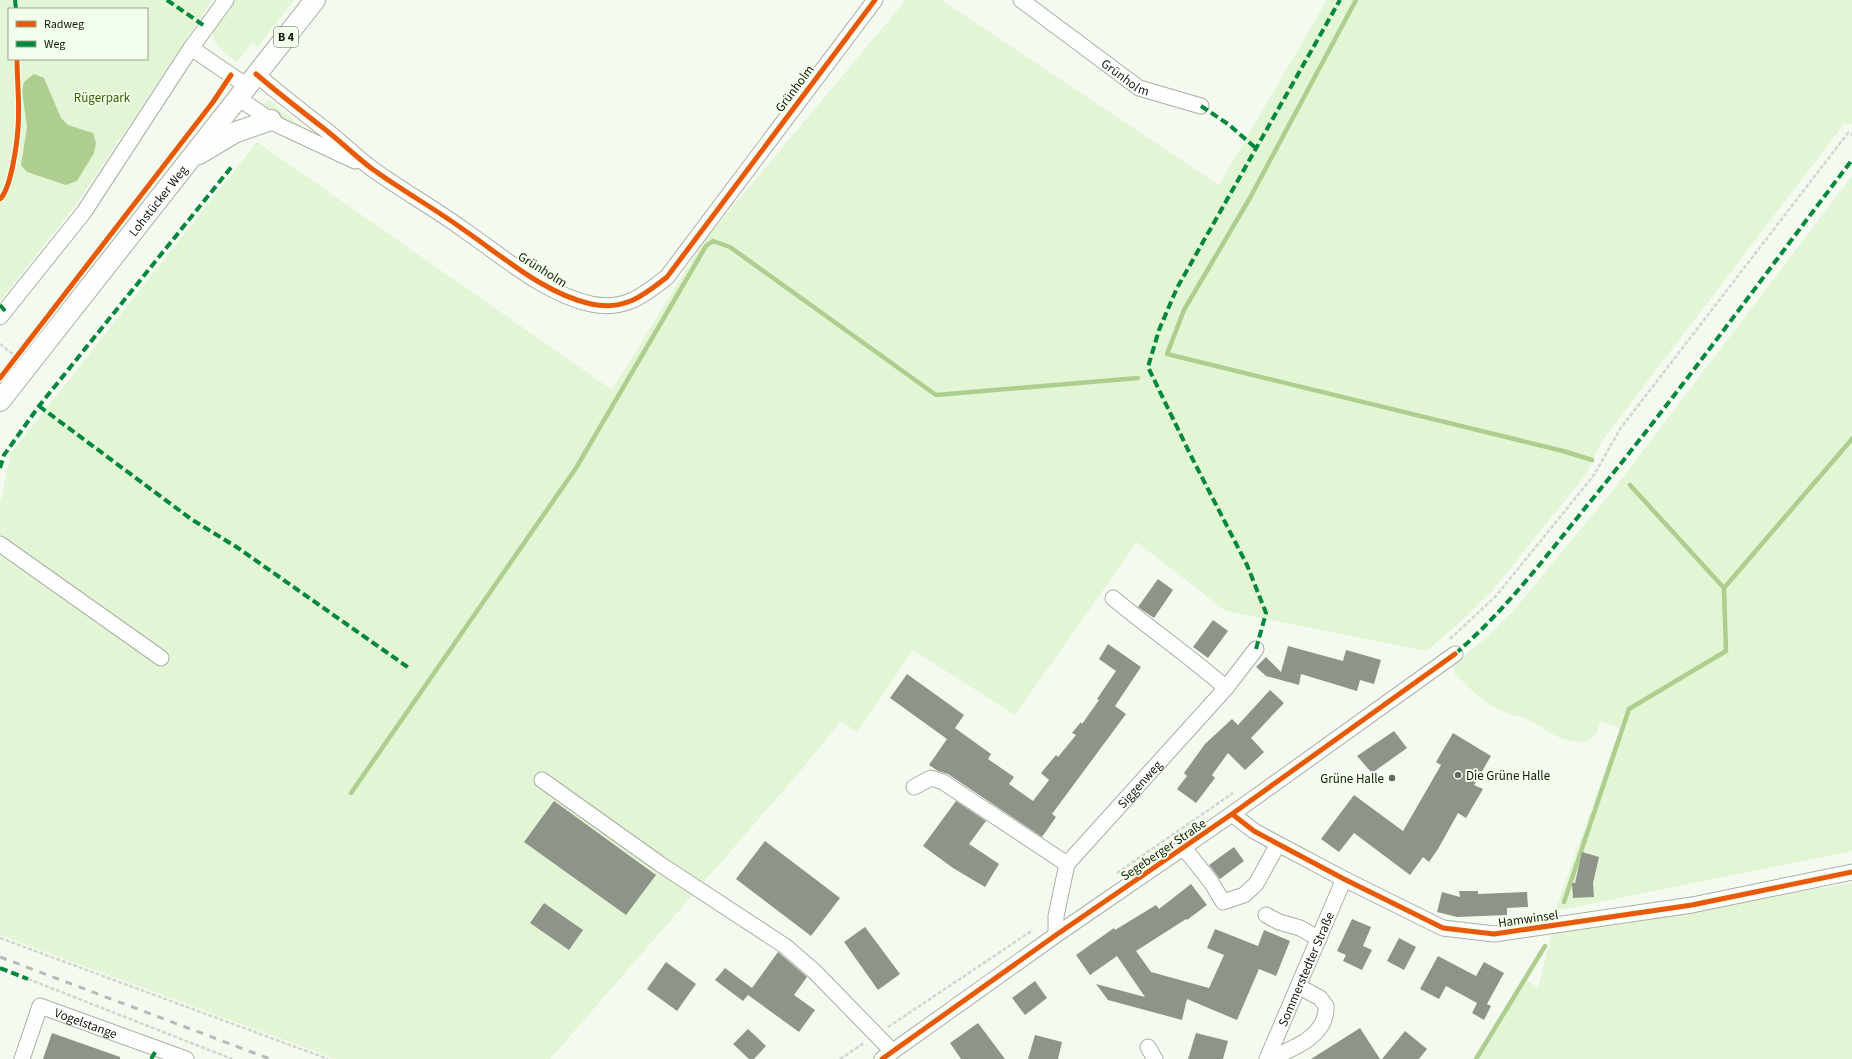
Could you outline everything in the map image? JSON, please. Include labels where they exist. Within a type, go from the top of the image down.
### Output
[{"type":"main road","name":"Lohstücker Weg","points":[[0,401],[315,0]]},
{"type":"main road","points":[[189,160],[236,132],[270,120]]},
{"type":"street","points":[[0,317],[84,212],[190,48],[226,0]]},
{"type":"street","name":"Grünholm","points":[[247,86],[280,96],[323,128],[371,168],[444,215],[546,286],[569,298],[592,304],[625,304],[644,295],[667,276],[874,0]]},
{"type":"street","name":"Grünholm","points":[[1021,0],[1138,88],[1201,106]]},
{"type":"street","points":[[190,48],[247,86]]},
{"type":"street","name":"Grünholm","points":[[247,86],[270,120],[318,145],[371,168]]},
{"type":"street","points":[[0,544],[161,658]]},
{"type":"street","points":[[1113,598],[1150,628],[1188,655],[1226,688]]},
{"type":"street","name":"Segeberger Straße","points":[[887,1055],[1056,935],[1232,814],[1450,648]]},
{"type":"street","name":"Siggenweg","points":[[1067,864],[1226,688],[1256,649]]},
{"type":"street","points":[[914,788],[930,778],[942,782],[1067,864],[1056,916],[1056,935]]},
{"type":"street","points":[[542,780],[660,864],[785,946],[815,972],[876,1035],[887,1055]]},
{"type":"street","name":"Hamwinsel","points":[[1232,814],[1254,831],[1278,844],[1344,879],[1443,928],[1494,934],[1692,905],[1852,872]]},
{"type":"street","points":[[1184,848],[1211,882],[1223,902],[1244,895],[1256,884],[1266,869],[1278,844]]},
{"type":"street","name":"Sommerstedter Straße","points":[[1268,1059],[1344,879]]},
{"type":"street","points":[[1266,915],[1279,922],[1300,928],[1319,939]]},
{"type":"street","points":[[1268,1059],[1298,1046],[1312,1036],[1325,1019],[1326,1006],[1320,998],[1298,986]]},
{"type":"street","name":"Vogelstange","points":[[22,1059],[40,1006],[186,1059]]},
{"type":"path","points":[[1450,648],[1463,629],[1496,596],[1594,475],[1620,429],[1848,133],[1852,135]]},
{"type":"path","points":[[0,344],[16,357]]},
{"type":"path","points":[[1114,874],[1212,806],[1238,790]]},
{"type":"path","points":[[840,1059],[1056,916]]},
{"type":"path","points":[[0,938],[328,1059]]},
{"type":"path","points":[[28,979],[232,1059]]},
{"type":"green space","name":"Rügerpark","points":[[0,0],[212,0],[78,202],[0,301]],"holes":[[[44,78],[61,118],[67,125],[93,133],[94,153],[77,180],[21,165],[27,127]]]},
{"type":"green space","points":[[233,0],[294,0],[258,47],[252,43],[237,62],[218,46],[214,39],[213,33],[219,20]]},
{"type":"green space","points":[[906,0],[941,0],[1219,185],[1327,0],[1852,0],[1852,124],[1844,124],[1601,442],[1587,473],[1492,591],[1456,626],[1426,651],[1226,611],[1137,542],[1015,715],[913,650],[857,732],[841,721],[796,776],[550,1059],[336,1059],[0,935],[0,504],[11,453],[257,142],[612,390],[703,242]]},
{"type":"green space","points":[[268,100],[300,126],[277,116],[264,105]]},
{"type":"green space","points":[[1852,176],[1852,851],[1555,911],[1620,728],[1600,721],[1597,733],[1587,742],[1576,742],[1560,738],[1525,718],[1505,712],[1488,704],[1454,673],[1454,664],[1487,637],[1514,610],[1614,489]]},
{"type":"green space","points":[[1852,883],[1852,1059],[1477,1059],[1524,978],[1538,988],[1552,933]]},
{"type":"shaded area","points":[[34,74],[44,78],[61,118],[68,125],[93,133],[96,143],[94,153],[77,181],[66,185],[27,172],[21,165],[27,127],[22,91],[24,82]]},
{"type":"building","points":[[1158,579],[1173,590],[1154,618],[1138,607]]},
{"type":"building","points":[[1213,620],[1228,631],[1208,658],[1193,647]]},
{"type":"building","points":[[1108,644],[1141,667],[1115,706],[1126,714],[1052,814],[1056,817],[1042,837],[948,774],[938,771],[929,765],[947,739],[890,698],[907,674],[964,715],[955,728],[991,754],[988,759],[1014,777],[1009,784],[1033,801],[1049,780],[1041,773],[1056,755],[1058,757],[1076,735],[1072,733],[1081,722],[1082,724],[1099,700],[1097,699],[1116,671],[1099,659]]},
{"type":"building","points":[[1288,646],[1343,661],[1346,650],[1381,660],[1374,684],[1360,680],[1357,691],[1301,674],[1299,685],[1266,676],[1256,667],[1266,657],[1281,672]]},
{"type":"building","points":[[1270,690],[1284,703],[1251,738],[1264,752],[1245,770],[1228,753],[1212,775],[1215,778],[1196,803],[1177,789],[1187,776],[1184,773],[1205,744],[1232,719],[1238,725]]},
{"type":"building","points":[[1394,731],[1407,748],[1372,773],[1357,756]]},
{"type":"building","points":[[1453,733],[1491,756],[1474,785],[1483,789],[1466,818],[1458,813],[1429,862],[1423,857],[1410,875],[1354,833],[1339,852],[1321,839],[1354,795],[1403,831],[1441,765],[1436,762]]},
{"type":"building","points":[[554,801],[656,875],[626,915],[524,842]]},
{"type":"building","points":[[956,801],[986,821],[969,844],[999,864],[985,887],[953,868],[923,846]]},
{"type":"building","points":[[765,841],[840,898],[811,936],[736,879]]},
{"type":"building","points":[[1234,847],[1244,861],[1220,879],[1209,865]]},
{"type":"building","points":[[1582,852],[1599,857],[1593,883],[1594,897],[1573,898],[1572,883],[1575,883]]},
{"type":"building","points":[[1191,884],[1207,905],[1187,920],[1186,919],[1136,951],[1151,972],[1209,988],[1224,955],[1207,948],[1215,929],[1258,946],[1264,930],[1290,941],[1276,976],[1259,969],[1237,1020],[1187,999],[1182,1020],[1108,1000],[1096,984],[1145,997],[1117,956],[1090,975],[1076,955],[1114,928],[1115,930],[1156,905],[1159,909]]},
{"type":"building","points":[[1459,891],[1478,891],[1478,894],[1527,892],[1528,907],[1507,908],[1507,915],[1457,917],[1437,912],[1442,892],[1460,897]]},
{"type":"building","points":[[544,903],[583,930],[569,950],[530,923]]},
{"type":"building","points":[[1352,919],[1371,927],[1363,946],[1372,950],[1362,970],[1343,961],[1346,955],[1337,951]]},
{"type":"building","points":[[865,927],[900,974],[878,990],[844,942]]},
{"type":"building","points":[[1399,938],[1416,947],[1404,970],[1387,961]]},
{"type":"building","points":[[778,952],[807,977],[794,995],[815,1010],[799,1032],[748,995],[743,1001],[715,980],[725,968],[752,988]]},
{"type":"building","points":[[1438,956],[1476,976],[1484,962],[1504,973],[1487,1004],[1491,1006],[1484,1020],[1472,1013],[1477,1003],[1446,986],[1439,999],[1420,989]]},
{"type":"building","points":[[666,962],[696,984],[677,1011],[647,989]]},
{"type":"building","points":[[1035,981],[1047,998],[1025,1015],[1012,998]]},
{"type":"building","points":[[978,1023],[1005,1059],[961,1059],[950,1043]]},
{"type":"building","points":[[1360,1028],[1380,1059],[1311,1059]]},
{"type":"building","points":[[748,1029],[766,1046],[754,1059],[749,1059],[733,1044]]},
{"type":"building","points":[[1405,1031],[1427,1049],[1419,1059],[1382,1059]]},
{"type":"building","points":[[52,1033],[120,1057],[120,1059],[43,1059]]},
{"type":"building","points":[[1196,1033],[1228,1041],[1223,1059],[1188,1059]]},
{"type":"building","points":[[1035,1035],[1062,1042],[1058,1059],[1028,1059]]},
{"type":"waterway","points":[[1356,0],[1251,196],[1184,310],[1167,354],[1563,451],[1592,460]]},
{"type":"waterway","points":[[351,793],[576,468],[706,246],[713,241],[730,247],[936,395],[1138,378]]},
{"type":"waterway","points":[[1724,588],[1852,439]]},
{"type":"waterway","points":[[1564,902],[1629,709],[1726,651],[1724,588],[1630,485]]},
{"type":"waterway","points":[[1476,1059],[1545,946]]},
{"type":"railway","points":[[0,957],[270,1059]]},
{"type":"marked path","points":[[15,0],[16,8]]},
{"type":"marked path","points":[[167,0],[206,27]]},
{"type":"marked path","points":[[1256,649],[1266,613],[1247,565],[1191,456],[1148,367],[1159,330],[1177,288],[1340,0]]},
{"type":"marked path","points":[[1201,106],[1228,124],[1257,149]]},
{"type":"marked path","points":[[1455,654],[1492,619],[1526,581],[1624,460],[1852,160]]},
{"type":"marked path","points":[[0,468],[4,455],[39,406],[233,165]]},
{"type":"marked path","points":[[0,305],[5,311]]},
{"type":"marked path","points":[[39,406],[191,519],[238,548],[409,668]]},
{"type":"marked path","points":[[0,968],[28,979]]},
{"type":"marked path","points":[[151,1059],[157,1049]]},
{"type":"cycle path","points":[[256,74],[371,168],[453,222],[524,273],[557,292],[574,299],[603,306],[623,304],[641,296],[667,277],[875,0]]},
{"type":"cycle path","points":[[0,199],[4,194],[13,165],[18,128],[19,111],[17,60]]},
{"type":"cycle path","points":[[0,378],[213,102],[231,75]]},
{"type":"cycle path","points":[[882,1059],[1056,935],[1232,814],[1455,654]]},
{"type":"cycle path","points":[[1232,814],[1254,831],[1278,844],[1344,879],[1443,928],[1494,934],[1692,905],[1852,872]]},
{"type":"place","name":"Die Grüne Halle","points":[[1458,775]]},
{"type":"place","name":"Grüne Halle","points":[[1392,778]]}]
